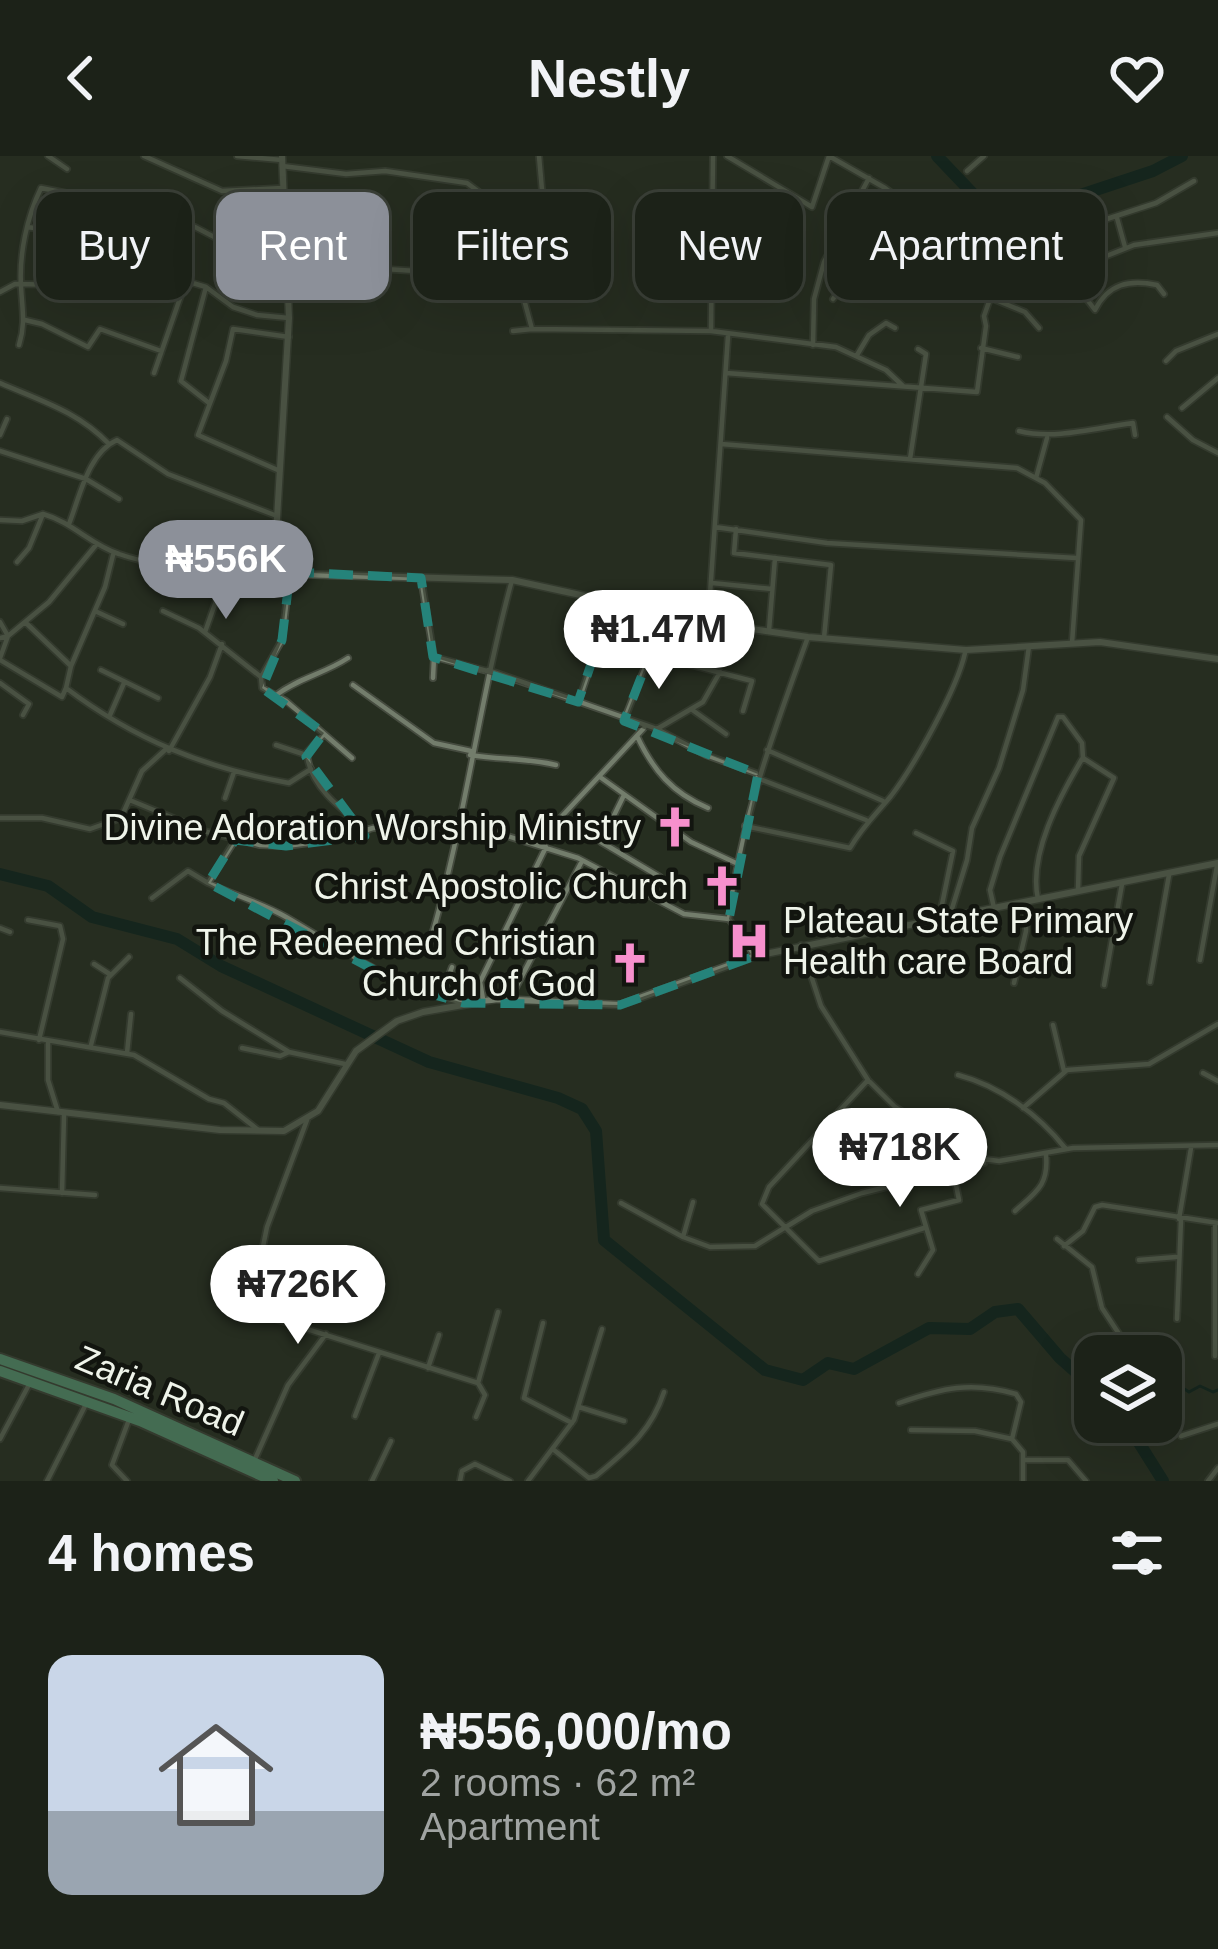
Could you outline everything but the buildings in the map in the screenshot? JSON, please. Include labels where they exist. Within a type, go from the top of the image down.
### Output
[{"type":"highway","name":"Zaria Road","points":[[0,1360],[114,1399],[295,1481]]},
{"type":"highway","points":[[0,1371],[88,1400],[273,1481]]},
{"type":"street","points":[[47,156],[68,169]]},
{"type":"street","points":[[144,156],[222,191],[283,188]]},
{"type":"street","points":[[172,168],[178,156]]},
{"type":"street","points":[[237,156],[346,174],[385,171],[476,186],[480,192]]},
{"type":"street","points":[[539,156],[542,192]]},
{"type":"street","points":[[713,156],[713,192]]},
{"type":"street","points":[[727,156],[812,207],[829,156],[889,192]]},
{"type":"street","points":[[967,171],[984,156]]},
{"type":"street","points":[[282,161],[283,192]]},
{"type":"street","points":[[813,345],[814,299],[824,262],[869,178]]},
{"type":"street","points":[[1105,220],[1156,203],[1194,181]]},
{"type":"street","points":[[19,345],[25,320],[20,284],[27,227],[41,188],[116,202],[135,217],[195,227],[216,238]]},
{"type":"street","points":[[1116,216],[1125,247]]},
{"type":"street","points":[[27,227],[36,228]]},
{"type":"street","points":[[1164,294],[1157,285],[1128,283],[1109,290],[1095,310],[1066,272],[1125,247],[1218,233]]},
{"type":"street","points":[[192,283],[233,307],[290,318]]},
{"type":"street","points":[[0,292],[36,284]]},
{"type":"street","points":[[206,287],[181,381],[211,404]]},
{"type":"street","points":[[154,373],[179,300]]},
{"type":"street","points":[[289,300],[275,552],[290,572]]},
{"type":"street","points":[[524,300],[532,329]]},
{"type":"street","points":[[711,300],[711,331]]},
{"type":"street","points":[[726,373],[977,392],[984,316],[990,300]]},
{"type":"street","points":[[996,300],[1025,312],[1039,328]]},
{"type":"street","points":[[25,320],[88,347],[100,329],[160,351]]},
{"type":"street","points":[[857,355],[878,327],[886,323],[895,328]]},
{"type":"street","points":[[281,471],[198,435],[233,328],[289,338]]},
{"type":"street","points":[[513,331],[711,331],[813,345],[857,355],[886,370],[903,386]]},
{"type":"street","points":[[709,623],[728,334]]},
{"type":"street","points":[[1166,361],[1176,351],[1218,334]]},
{"type":"street","points":[[981,348],[1018,357]]},
{"type":"street","points":[[910,459],[926,354],[918,349]]},
{"type":"street","points":[[1182,408],[1218,378]]},
{"type":"street","points":[[0,383],[50,401],[91,425],[110,443]]},
{"type":"street","points":[[1166,417],[1218,453]]},
{"type":"street","points":[[0,435],[8,419]]},
{"type":"street","points":[[1019,431],[1047,438],[1059,432],[1132,423],[1136,435]]},
{"type":"street","points":[[1036,478],[1047,438]]},
{"type":"street","points":[[69,524],[94,460],[110,443],[123,440],[168,474],[277,516]]},
{"type":"street","points":[[721,444],[1018,468],[1036,478],[1081,520],[1072,643]]},
{"type":"street","points":[[0,452],[86,479],[118,499]]},
{"type":"street","points":[[17,562],[44,514]]},
{"type":"street","points":[[0,520],[22,521],[44,514],[113,552],[227,570],[347,578],[512,580],[709,623],[808,637],[966,650],[1100,642],[1218,659]]},
{"type":"street","points":[[715,526],[827,543],[1076,558]]},
{"type":"street","points":[[736,529],[734,553],[831,565],[824,638]]},
{"type":"street","points":[[0,638],[65,585],[97,544]]},
{"type":"street","points":[[0,622],[8,636],[0,659],[62,697],[113,552]]},
{"type":"street","points":[[769,632],[775,557]]},
{"type":"street","points":[[205,632],[227,570]]},
{"type":"street","points":[[290,572],[282,640],[261,677],[262,688],[352,758]]},
{"type":"street","points":[[421,578],[433,678]]},
{"type":"street","points":[[430,942],[487,670],[512,580]]},
{"type":"street","points":[[711,583],[772,589]]},
{"type":"street","points":[[95,611],[123,624]]},
{"type":"street","points":[[163,611],[205,632],[261,677]]},
{"type":"street","points":[[25,622],[71,666]]},
{"type":"street","points":[[755,956],[729,919],[736,863],[758,776],[808,637]]},
{"type":"street","points":[[578,702],[599,641],[752,681],[743,711]]},
{"type":"street","points":[[0,818],[42,818],[90,829],[121,818],[142,771],[167,751],[210,677],[222,644]]},
{"type":"street","points":[[949,917],[972,828],[999,768],[1023,690],[1028,646]]},
{"type":"street","points":[[745,826],[850,848],[924,739],[956,680],[966,650]]},
{"type":"street","points":[[626,718],[651,652]]},
{"type":"street","points":[[434,657],[487,670],[657,729],[706,755],[866,820]]},
{"type":"street","points":[[275,696],[294,681],[328,671],[348,658]]},
{"type":"street","points":[[101,670],[158,698]]},
{"type":"street","points":[[657,729],[709,696],[720,672]]},
{"type":"street","points":[[110,715],[124,682]]},
{"type":"street","points":[[0,683],[29,704],[23,715]]},
{"type":"street","points":[[353,685],[434,743],[500,760],[526,758],[556,765]]},
{"type":"street","points":[[66,688],[167,751],[289,783],[311,769]]},
{"type":"street","points":[[692,709],[726,734]]},
{"type":"street","points":[[994,908],[990,890],[1000,857],[1058,717],[1063,717],[1082,743],[1083,758],[1041,851],[1034,884],[1038,899]]},
{"type":"street","points":[[483,1000],[480,982],[551,828],[646,726]]},
{"type":"street","points":[[307,755],[324,733]]},
{"type":"street","points":[[637,736],[667,783],[707,808]]},
{"type":"street","points":[[276,745],[307,755]]},
{"type":"street","points":[[767,750],[884,802]]},
{"type":"street","points":[[307,755],[336,805],[368,830]]},
{"type":"street","points":[[1078,891],[1079,856],[1114,778],[1083,758]]},
{"type":"street","points":[[226,798],[234,772]]},
{"type":"street","points":[[600,777],[711,854],[736,863]]},
{"type":"street","points":[[624,795],[602,842],[660,877]]},
{"type":"street","points":[[132,801],[235,840],[286,846],[368,830],[459,821],[582,861],[684,914],[729,919]]},
{"type":"street","points":[[916,833],[953,851],[939,919]]},
{"type":"street","points":[[208,883],[235,840]]},
{"type":"street","points":[[510,1000],[582,861]]},
{"type":"street","points":[[0,1105],[284,1131],[322,1106],[356,1051],[397,1021],[483,1000],[620,1005],[755,956],[801,945],[1218,863],[1200,960]]},
{"type":"street","points":[[152,898],[188,871],[283,914],[325,943],[409,988],[464,1003]]},
{"type":"street","points":[[1150,982],[1170,873]]},
{"type":"street","points":[[1104,985],[1123,882]]},
{"type":"street","points":[[1014,983],[1026,902]]},
{"type":"street","points":[[28,920],[60,926],[63,939],[39,1040]]},
{"type":"street","points":[[0,928],[10,932]]},
{"type":"street","points":[[801,945],[814,993],[868,1080],[896,1107],[989,1162]]},
{"type":"street","points":[[91,1045],[100,1000],[111,975],[129,957]]},
{"type":"street","points":[[94,964],[111,975]]},
{"type":"street","points":[[440,997],[452,967]]},
{"type":"street","points":[[180,978],[221,1011],[289,1052],[345,1064]]},
{"type":"street","points":[[127,1053],[130,1014]]},
{"type":"street","points":[[1022,1108],[1064,1071],[1149,1064],[1218,1024]]},
{"type":"street","points":[[1053,1025],[1064,1071]]},
{"type":"street","points":[[0,1031],[48,1043],[127,1053],[209,1099],[224,1102],[261,1132]]},
{"type":"street","points":[[48,1043],[48,1079],[61,1112],[62,1193]]},
{"type":"street","points":[[242,1048],[280,1056],[289,1052]]},
{"type":"street","points":[[1203,1073],[1218,1081]]},
{"type":"street","points":[[958,1075],[986,1084],[1022,1108],[1048,1127],[1066,1149]]},
{"type":"street","points":[[868,1080],[765,1194],[762,1204],[819,1261],[924,1228]]},
{"type":"street","points":[[307,1120],[267,1227],[251,1305],[257,1314],[478,1383]]},
{"type":"street","points":[[621,1203],[710,1247],[754,1246],[812,1211],[862,1193],[989,1162],[1066,1149],[1218,1145]]},
{"type":"street","points":[[1177,1319],[1180,1219],[1191,1146]]},
{"type":"street","points":[[1015,1210],[1043,1186],[1048,1173],[1046,1155]]},
{"type":"street","points":[[918,1274],[933,1250],[920,1210],[959,1200],[953,1170]]},
{"type":"street","points":[[0,1188],[95,1195]]},
{"type":"street","points":[[683,1237],[693,1202]]},
{"type":"street","points":[[1064,1246],[1083,1231],[1093,1209],[1102,1205],[1217,1223],[1215,1356]]},
{"type":"street","points":[[1057,1239],[1092,1267],[1102,1308],[1120,1335]]},
{"type":"street","points":[[1139,1260],[1178,1257]]},
{"type":"street","points":[[476,1417],[484,1395],[478,1383],[498,1312]]},
{"type":"street","points":[[543,1323],[524,1397],[572,1423]]},
{"type":"street","points":[[528,1481],[572,1423],[602,1329]]},
{"type":"street","points":[[254,1462],[288,1385],[326,1334]]},
{"type":"street","points":[[428,1369],[439,1335]]},
{"type":"street","points":[[355,1416],[379,1352]]},
{"type":"street","points":[[0,1439],[31,1381]]},
{"type":"street","points":[[899,1403],[952,1385],[989,1386],[1016,1394],[1021,1402],[1012,1439]]},
{"type":"street","points":[[554,1450],[590,1478],[596,1476],[643,1436],[664,1392]]},
{"type":"street","points":[[46,1481],[88,1400]]},
{"type":"street","points":[[579,1408],[624,1421]]},
{"type":"street","points":[[127,1481],[112,1465],[130,1417]]},
{"type":"street","points":[[1182,1436],[1218,1424]]},
{"type":"street","points":[[911,1430],[975,1431],[1012,1439],[1023,1452],[1023,1481]]},
{"type":"street","points":[[372,1481],[391,1441]]},
{"type":"street","points":[[1022,1460],[1068,1460],[1086,1481]]},
{"type":"street","points":[[460,1481],[467,1466],[475,1464],[510,1481]]},
{"type":"street","points":[[1208,1481],[1218,1468]]},
{"type":"highlighted area","points":[[290,572],[421,578],[433,657],[578,702],[599,641],[651,652],[624,721],[758,774],[729,919],[755,956],[620,1005],[464,1003],[409,988],[208,883],[235,840],[286,846],[365,836],[306,757],[324,733],[262,688],[282,640]]},
{"type":"waterway","points":[[937,156],[976,197],[1041,208],[1153,171],[1182,156]]},
{"type":"waterway","points":[[0,874],[48,886],[92,917],[177,939],[221,966],[429,1062],[582,1109],[596,1131],[604,1240],[765,1370],[803,1380],[828,1363],[854,1369],[929,1328],[970,1329],[995,1312],[1018,1309],[1074,1370]]},
{"type":"waterway","points":[[1182,1388],[1189,1392],[1200,1386],[1218,1390]]},
{"type":"waterway","points":[[1139,1443],[1163,1481]]},
{"type":"place","name":"Divine Adoration Worship Ministry","points":[[675,827]]},
{"type":"place","name":"Christ Apostolic Church","points":[[722,886]]},
{"type":"place","name":"Plateau State Primary Health care Board","points":[[749,941]]},
{"type":"place","name":"The Redeemed Christian Church of God","points":[[630,963]]}]
